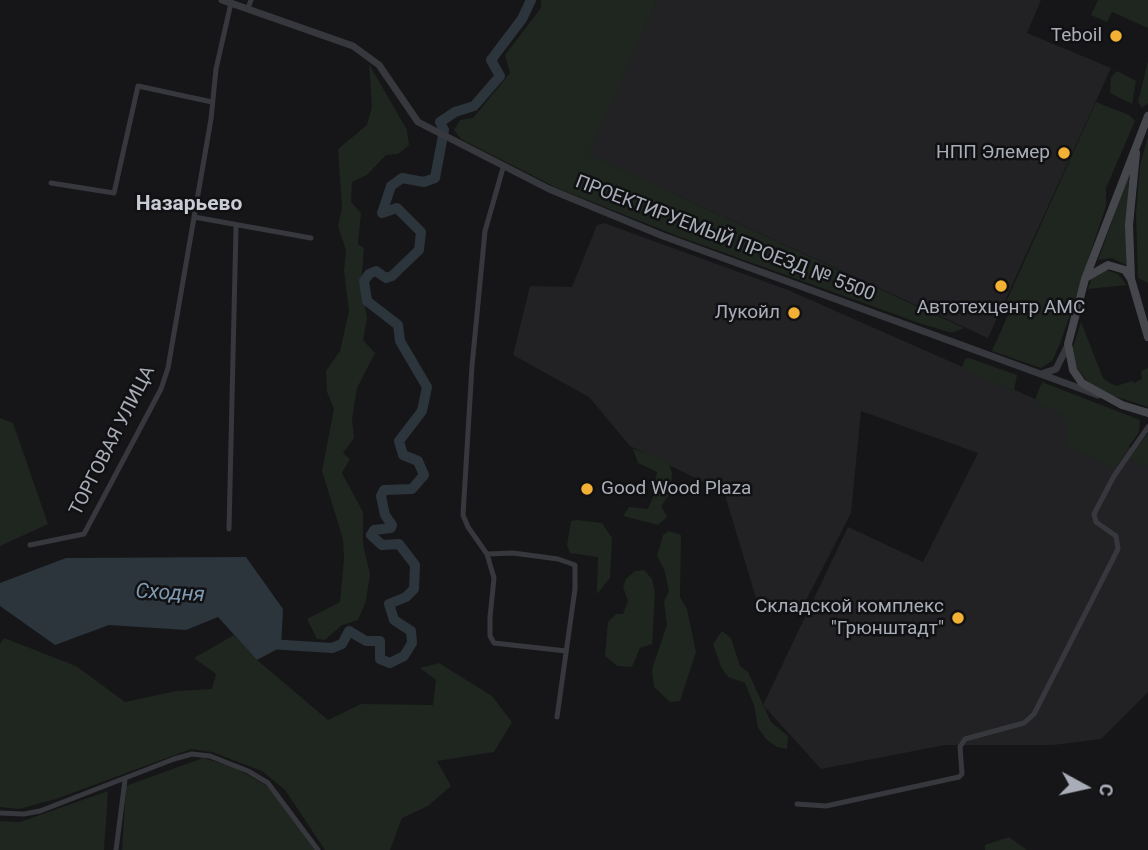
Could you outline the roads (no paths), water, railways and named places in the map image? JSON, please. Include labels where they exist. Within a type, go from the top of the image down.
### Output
[{"type":"main road","points":[[1147,414],[1102,396],[1077,377],[1070,363],[1069,344],[1085,279],[1148,116]]},
{"type":"main road","points":[[1137,139],[1129,225],[1131,279],[1148,337]]},
{"type":"main road","points":[[1085,279],[1096,269],[1108,265],[1122,268],[1131,279]]},
{"type":"street","name":"ПРОЕКТИРУЕМЫЙ ПРОЕЗД № 5500","points":[[222,0],[353,46],[379,65],[413,116],[438,134],[503,168],[629,223],[1038,372],[1069,387],[1102,396]]},
{"type":"street","points":[[248,8],[251,0]]},
{"type":"street","name":"ТОРГОВАЯ УЛИЦА","points":[[30,545],[83,534],[161,389],[168,368],[231,3]]},
{"type":"street","points":[[51,183],[114,193],[138,86],[212,102]]},
{"type":"street","points":[[503,168],[485,231],[463,484],[463,515],[487,554],[494,578],[490,617],[490,636],[494,643],[566,651]]},
{"type":"street","points":[[194,217],[236,227],[311,238]]},
{"type":"street","points":[[229,529],[236,227]]},
{"type":"street","points":[[1038,372],[1049,373],[1056,369],[1069,344]]},
{"type":"street","points":[[797,804],[826,806],[959,777],[962,774],[960,747],[965,739],[1024,723],[1034,714],[1118,549],[1116,536],[1096,522],[1094,514],[1114,476],[1148,426]]},
{"type":"street","points":[[487,554],[513,553],[558,559],[575,565],[577,569],[557,717]]},
{"type":"street","points":[[0,813],[24,814],[40,811],[125,780],[134,773],[192,754],[225,761],[268,783],[318,850]]},
{"type":"street","points":[[116,850],[125,780]]},
{"type":"water","points":[[246,557],[283,609],[281,647],[257,660],[218,617],[186,630],[109,625],[55,645],[0,606],[0,583],[66,558]]},
{"type":"waterway","name":"Сходня","points":[[269,644],[332,648],[342,644],[349,631],[366,641],[380,641],[380,659],[390,663],[404,656],[412,643],[411,631],[394,620],[389,604],[406,597],[414,589],[415,565],[399,544],[382,545],[371,535],[374,530],[391,528],[392,525],[385,515],[381,496],[384,490],[412,489],[424,475],[418,461],[403,455],[399,441],[422,411],[427,387],[400,341],[398,325],[367,301],[364,281],[369,274],[376,271],[386,278],[392,276],[419,250],[421,232],[397,208],[382,213],[391,186],[402,178],[424,182],[435,178],[444,130],[440,122],[455,112],[474,106],[500,76],[491,60],[522,19],[531,0]]},
{"type":"place","name":"Teboil","points":[[1116,36]]},
{"type":"place","name":"НПП Элемер","points":[[1064,153]]},
{"type":"place","name":"Автотехцентр АМС","points":[[1001,286]]},
{"type":"place","name":"Лукойл","points":[[794,313]]},
{"type":"place","name":"Good Wood Plaza","points":[[587,489]]},
{"type":"place","name":"Складской комплекс \"Грюнштадт\"","points":[[958,618]]},
{"type":"district","name":"Назарьево","points":[[189,205]]}]
